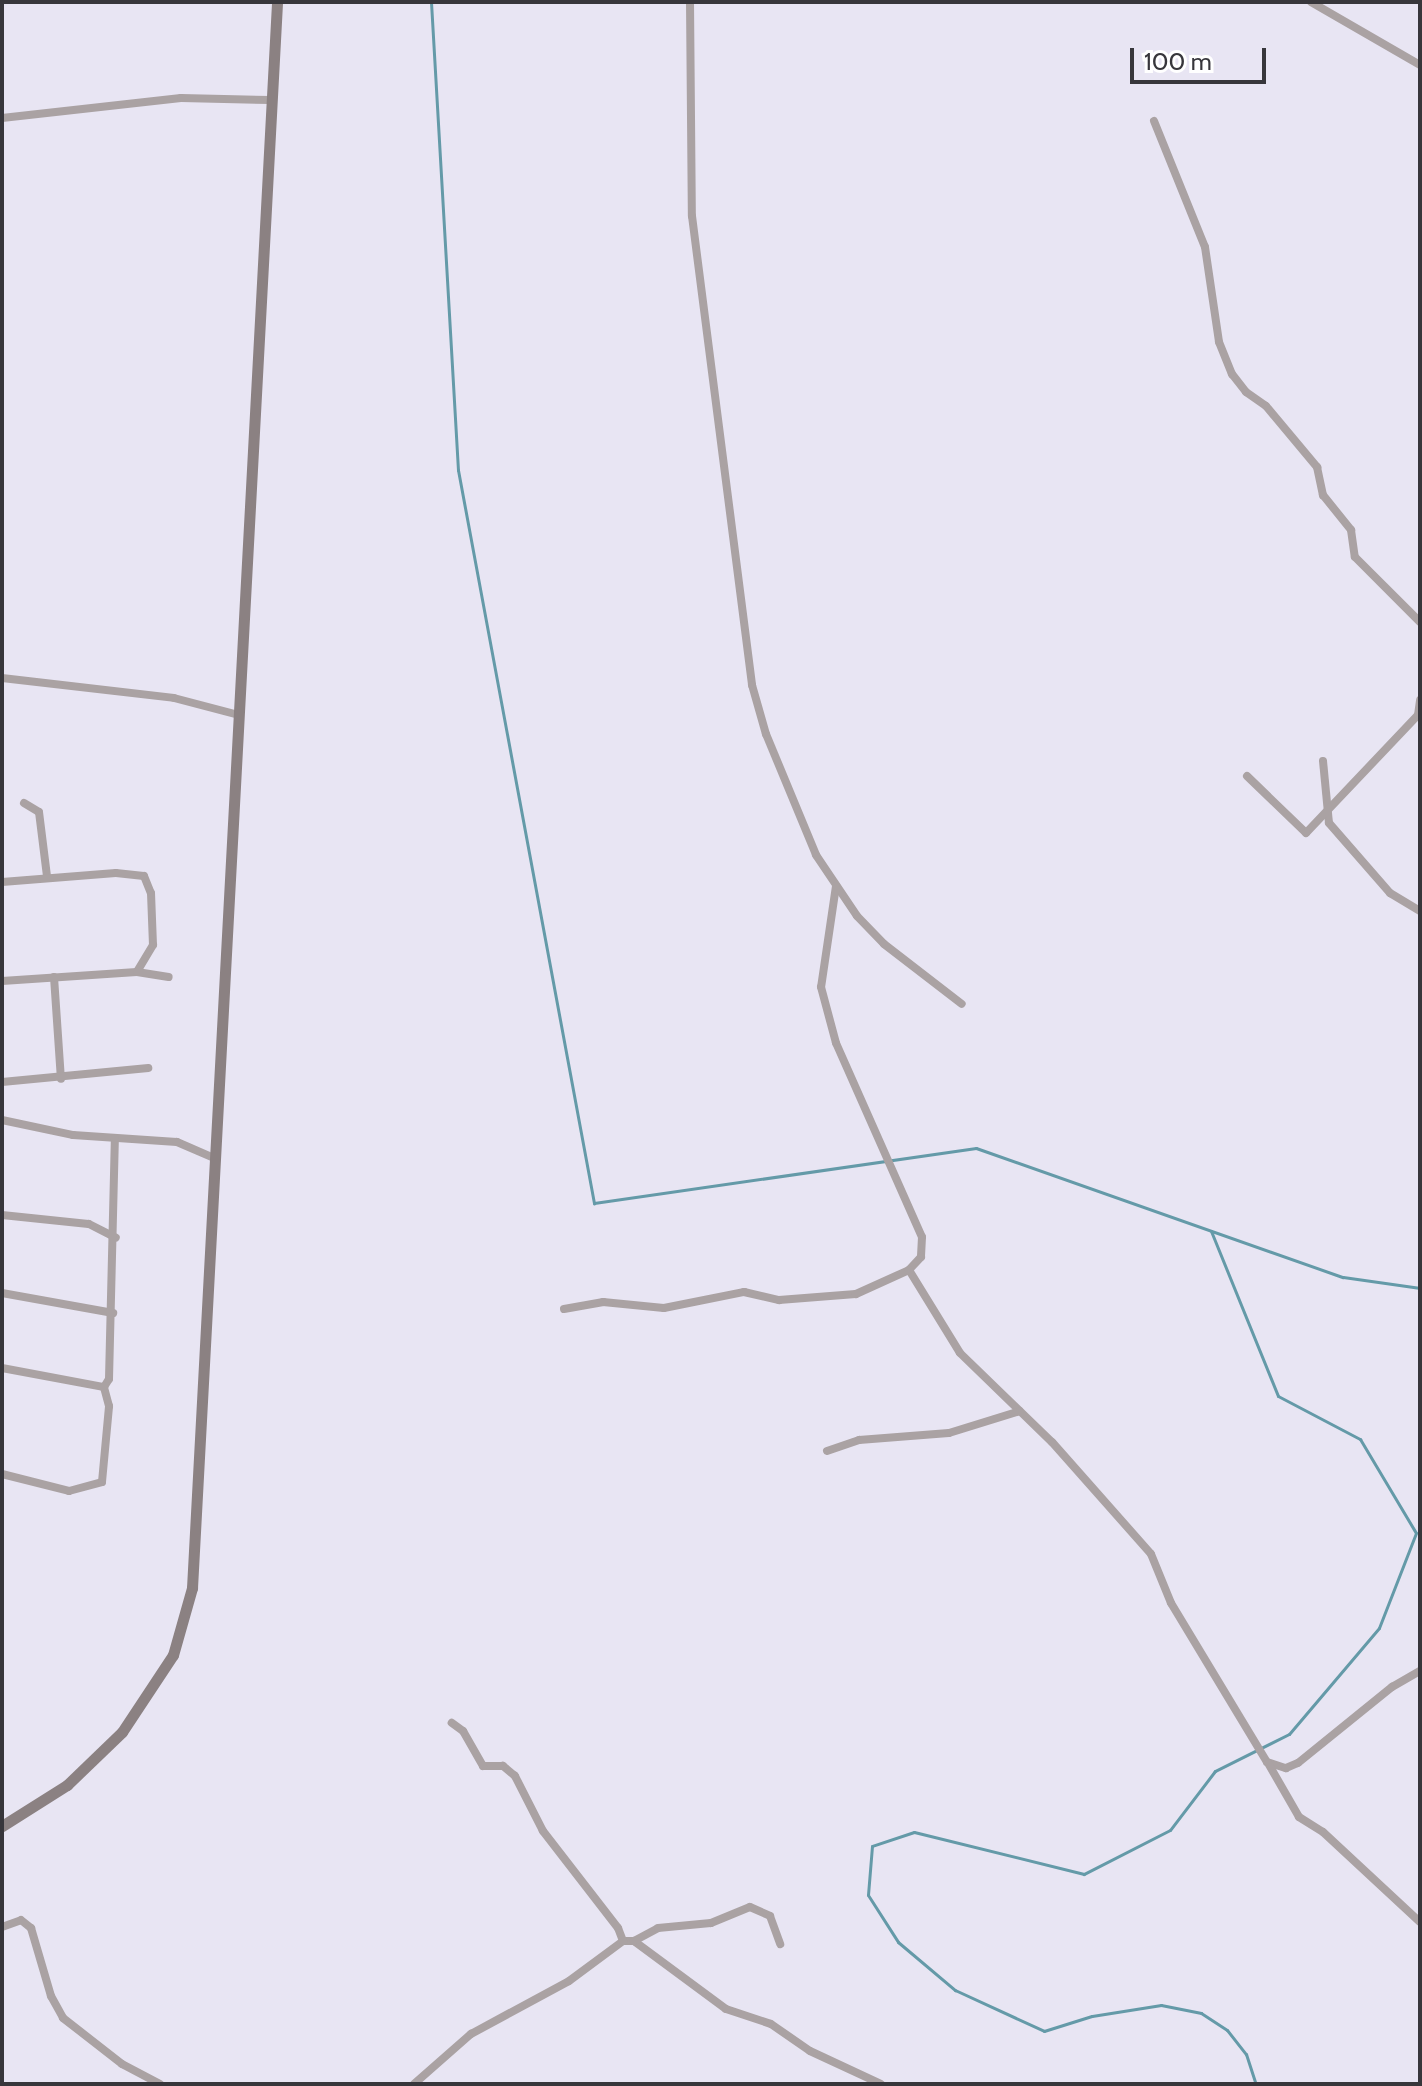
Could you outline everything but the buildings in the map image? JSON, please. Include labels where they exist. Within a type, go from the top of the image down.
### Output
[{"type":"street","points":[[2,1826],[67,1785],[122,1732],[173,1655],[186,1618],[192,1588],[277,2]]},
{"type":"street","points":[[690,2],[692,216],[752,685],[801,822],[835,883],[884,944],[962,1004]]},
{"type":"street","points":[[1311,2],[1420,65]]},
{"type":"street","points":[[2,118],[181,98],[271,100]]},
{"type":"street","points":[[1154,121],[1205,247],[1219,342],[1232,374],[1266,406],[1317,467],[1323,495],[1351,530],[1355,557],[1420,622]]},
{"type":"street","points":[[2,678],[174,698],[239,715]]},
{"type":"street","points":[[1247,776],[1306,833],[1328,804],[1418,715],[1420,700]]},
{"type":"street","points":[[1323,761],[1329,823],[1390,893],[1420,911]]},
{"type":"street","points":[[24,803],[39,812],[47,876]]},
{"type":"street","points":[[2,882],[47,876],[144,876],[151,893],[153,945],[137,972]]},
{"type":"street","points":[[564,1309],[603,1302],[664,1308],[744,1292],[779,1300],[856,1294],[909,1270],[921,1257],[922,1237],[825,1009],[822,965],[835,915],[835,883]]},
{"type":"street","points":[[2,981],[137,972],[169,977]]},
{"type":"street","points":[[54,977],[61,1079]]},
{"type":"street","points":[[2,1082],[61,1079],[148,1068]]},
{"type":"street","points":[[2,1120],[115,1138],[177,1142],[214,1158]]},
{"type":"street","points":[[2,1474],[69,1491],[102,1482],[109,1406],[104,1387],[112,1363],[115,1138]]},
{"type":"street","points":[[2,1215],[89,1224],[116,1238]]},
{"type":"street","points":[[909,1270],[960,1353],[1020,1411],[1151,1554],[1204,1663],[1299,1817],[1323,1832],[1420,1922]]},
{"type":"street","points":[[2,1293],[113,1313]]},
{"type":"street","points":[[2,1368],[104,1387]]},
{"type":"street","points":[[827,1451],[859,1440],[933,1436],[1020,1411]]},
{"type":"street","points":[[1267,1762],[1286,1768],[1298,1763],[1355,1714],[1420,1671]]},
{"type":"street","points":[[452,1723],[463,1731],[483,1766],[503,1766],[515,1776],[543,1831],[618,1928],[623,1941]]},
{"type":"street","points":[[414,2084],[471,2034],[569,1981],[623,1941],[634,1941],[658,1928],[711,1923],[750,1907],[770,1916],[780,1944]]},
{"type":"street","points":[[2,1927],[21,1920],[31,1928],[51,1996],[63,2018],[122,2064],[160,2084]]},
{"type":"street","points":[[634,1941],[726,2009],[771,2024],[810,2051],[881,2084]]},
{"type":"street","points":[[427,2072],[431,2084]]},
{"type":"waterway","points":[[431,2],[458,470],[594,1203],[976,1148],[1343,1277],[1420,1288]]},
{"type":"waterway","points":[[1211,1231],[1278,1396],[1360,1439],[1416,1533],[1379,1628],[1289,1734],[1215,1771],[1170,1830],[1084,1874],[914,1832],[872,1846],[868,1895],[898,1942],[955,1990],[1044,2031],[1092,2016],[1161,2005],[1201,2013],[1227,2030],[1246,2054],[1256,2084]]}]
